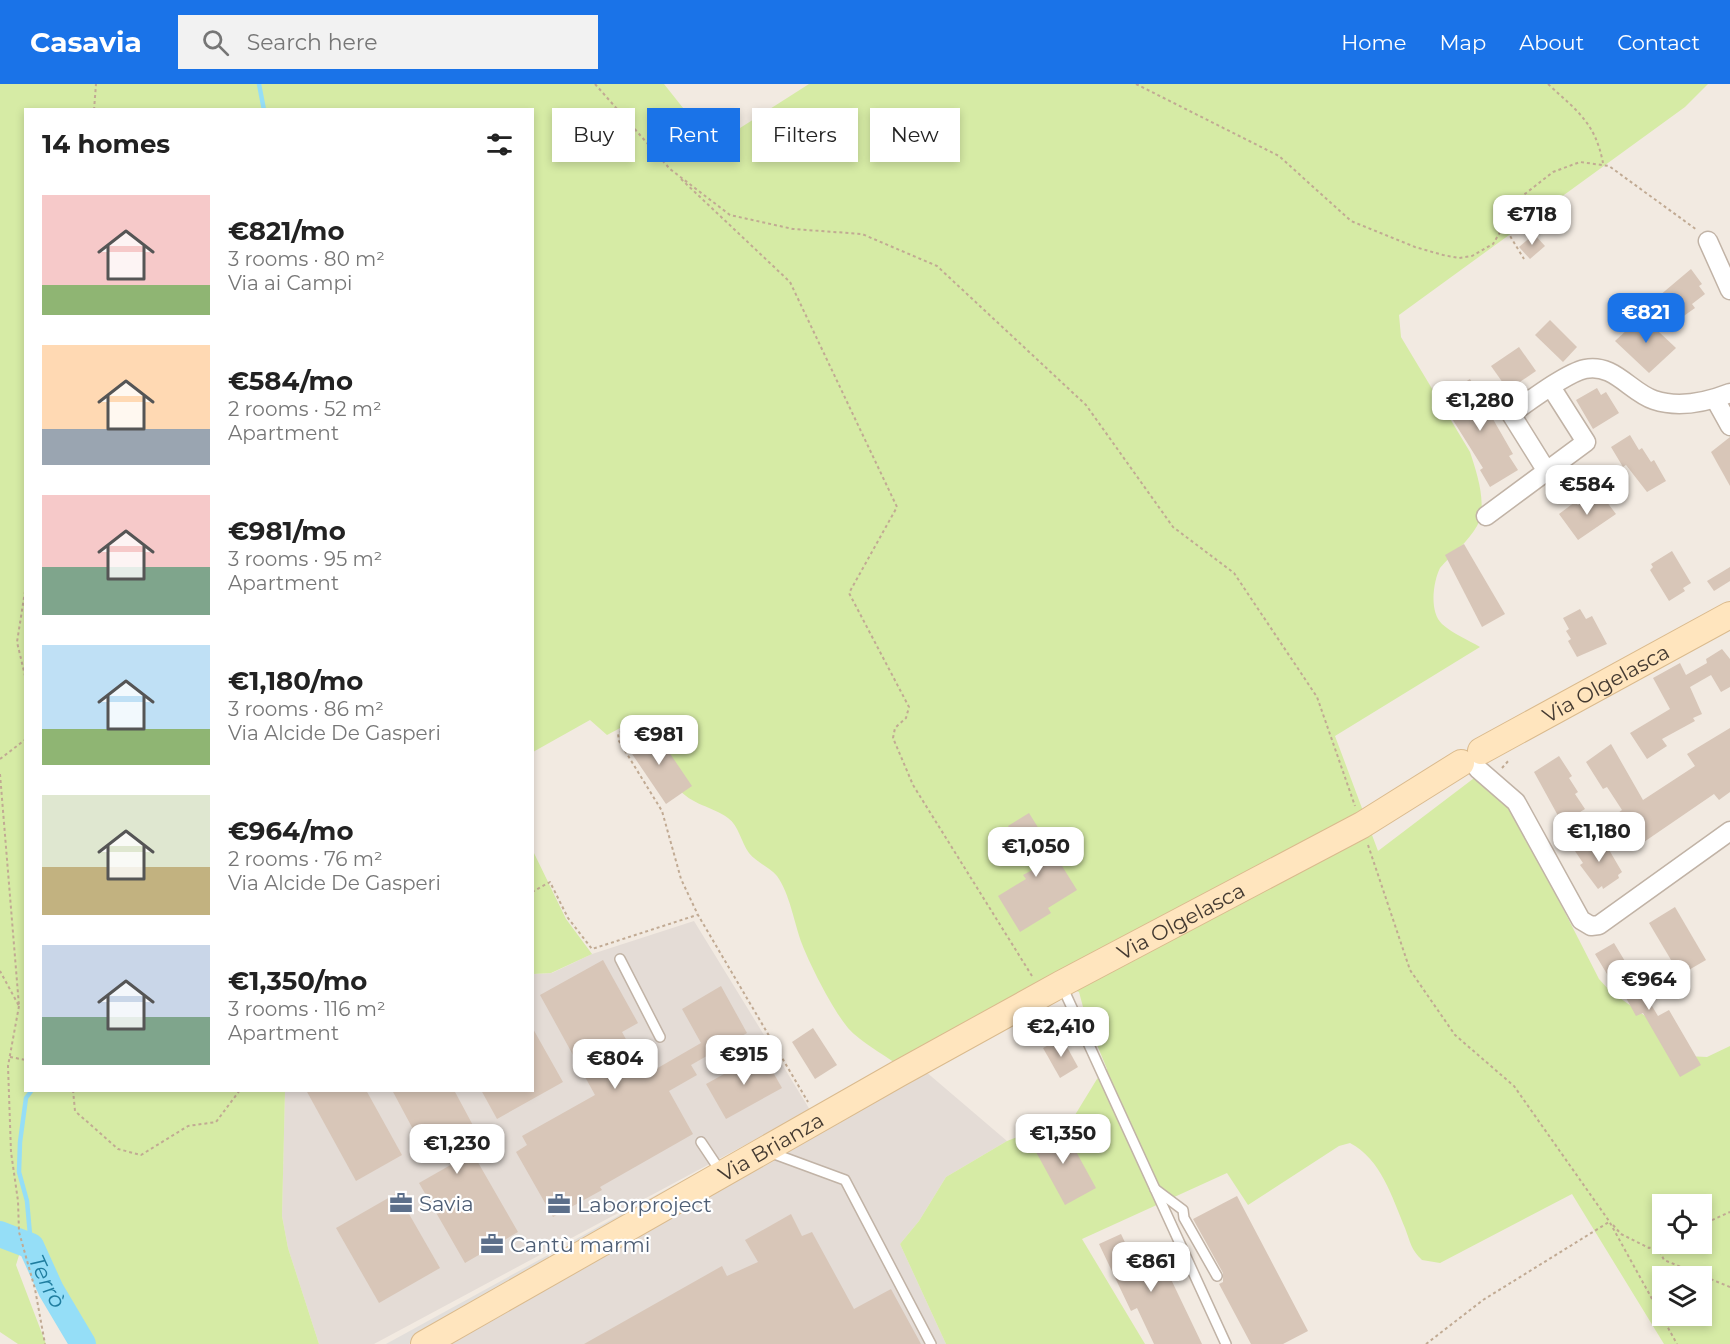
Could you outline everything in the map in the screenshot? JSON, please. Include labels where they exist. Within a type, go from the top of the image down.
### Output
[{"type":"street","points":[[1708,241],[1730,290]]},
{"type":"street","points":[[1546,470],[1511,414],[1583,369],[1598,368],[1611,373],[1653,400],[1679,405],[1722,396],[1730,426]]},
{"type":"street","points":[[1486,516],[1586,442],[1551,387]]},
{"type":"street","name":"Via Olgelasca","points":[[898,1074],[1052,989],[1362,825],[1730,615]]},
{"type":"street","points":[[1473,761],[1516,802],[1581,920],[1591,926],[1599,925],[1730,831]]},
{"type":"street","name":"Via Brianza","points":[[424,1344],[898,1074]]},
{"type":"lane","points":[[620,959],[660,1037]]},
{"type":"lane","points":[[1052,989],[1153,1188],[1227,1344]]},
{"type":"lane","points":[[701,1142],[723,1174]]},
{"type":"lane","points":[[764,1150],[845,1180],[931,1344]]},
{"type":"lane","points":[[1153,1188],[1183,1210],[1184,1218],[1217,1276]]},
{"type":"path","points":[[94,108],[96,84]]},
{"type":"path","points":[[595,84],[670,169],[790,282],[897,507],[849,593],[909,707],[906,718],[895,728],[893,738],[913,785],[1052,989]]},
{"type":"path","points":[[1136,84],[1279,156],[1351,221],[1415,247],[1459,258],[1472,256],[1493,244],[1521,197],[1554,172],[1580,162],[1603,163],[1699,231],[1708,241]]},
{"type":"path","points":[[1548,84],[1588,121],[1599,140],[1603,163]]},
{"type":"path","points":[[670,169],[730,214],[793,229],[862,234],[937,266],[1086,405],[1173,527],[1234,573],[1317,697],[1410,970],[1455,1035],[1514,1086],[1621,1234],[1652,1247]]},
{"type":"path","points":[[1504,226],[1524,259]]},
{"type":"path","points":[[24,598],[17,642],[24,672]]},
{"type":"path","points":[[637,720],[618,734],[662,811],[681,879],[698,915],[818,1119]]},
{"type":"path","points":[[0,759],[24,741]]},
{"type":"path","points":[[0,774],[19,1006],[10,1057],[11,1152],[18,1201],[19,1232],[45,1344]]},
{"type":"path","points":[[534,891],[550,882],[568,918],[592,949],[698,915]]},
{"type":"path","points":[[0,971],[19,1006]]},
{"type":"path","points":[[10,1057],[24,1060]]},
{"type":"path","points":[[73,1092],[75,1111],[118,1149],[141,1155],[188,1126],[216,1122],[238,1092]]},
{"type":"path","points":[[1712,1220],[1730,1212]]},
{"type":"path","points":[[1426,1344],[1483,1300],[1610,1221]]},
{"type":"path","points":[[1610,1221],[1677,1344]]},
{"type":"path","points":[[1661,1254],[1664,1260],[1730,1287]]},
{"type":"shaded area","points":[[694,921],[810,1110],[374,1344],[319,1344],[288,1248],[282,1216],[285,1092],[534,1092],[534,974],[552,973],[592,954]]},
{"type":"shaded area","points":[[925,1071],[1007,1141],[946,1177],[919,1221],[900,1244],[946,1344],[443,1344]]},
{"type":"shaded area","points":[[740,1149],[745,1159],[573,1254],[567,1244]]},
{"type":"shaded area","points":[[548,1255],[554,1265],[409,1344],[386,1344]]},
{"type":"green space","points":[[0,84],[664,84],[683,108],[647,108],[647,162],[740,162],[740,128],[752,120],[752,162],[858,162],[858,108],[771,108],[809,84],[1708,84],[1685,107],[1399,315],[1401,337],[1470,452],[1478,479],[1482,509],[1480,518],[1469,537],[1440,568],[1436,581],[1434,605],[1442,624],[1480,647],[1335,736],[1378,851],[1490,766],[1599,979],[1610,991],[1648,1018],[1686,1056],[1707,1057],[1730,1046],[1730,1344],[1664,1344],[1653,1326],[1712,1326],[1712,1266],[1652,1266],[1652,1324],[1572,1194],[1440,1263],[1422,1260],[1411,1245],[1390,1192],[1378,1169],[1361,1150],[1350,1143],[1339,1146],[1248,1205],[1227,1173],[1082,1239],[1145,1344],[946,1344],[900,1244],[919,1221],[946,1177],[1007,1141],[1075,1115],[1097,1079],[1107,1069],[1086,1018],[1079,992],[1062,985],[903,1068],[860,1039],[840,1017],[806,953],[789,900],[777,876],[749,853],[735,825],[728,818],[695,802],[678,788],[674,781],[668,739],[660,722],[653,718],[642,718],[607,735],[590,720],[534,751],[534,108],[24,108],[24,1092],[285,1092],[282,1216],[288,1248],[319,1344],[77,1344],[68,1332],[46,1271],[27,1253],[20,1252],[16,1265],[46,1344],[18,1344],[0,1332]]},
{"type":"green space","points":[[534,853],[566,919],[592,954],[551,973],[534,974]]},
{"type":"building","points":[[1534,234],[1545,246],[1530,259],[1519,247]]},
{"type":"building","points":[[1691,269],[1702,284],[1699,286],[1705,294],[1692,304],[1695,308],[1678,320],[1659,296]]},
{"type":"building","points":[[1642,316],[1676,348],[1649,373],[1615,341]]},
{"type":"building","points":[[1550,320],[1577,347],[1563,362],[1535,335]]},
{"type":"building","points":[[1519,347],[1536,371],[1508,390],[1491,366]]},
{"type":"building","points":[[1470,379],[1513,454],[1509,456],[1518,470],[1490,487],[1480,470],[1483,468],[1439,398]]},
{"type":"building","points":[[1597,388],[1601,395],[1606,392],[1619,413],[1593,429],[1576,400]]},
{"type":"building","points":[[1630,435],[1639,450],[1642,448],[1651,462],[1654,460],[1666,481],[1647,492],[1626,465],[1623,467],[1611,447]]},
{"type":"building","points":[[1730,437],[1730,486],[1711,452]]},
{"type":"building","points":[[1592,494],[1597,501],[1603,497],[1616,514],[1578,540],[1559,514],[1575,502],[1578,505]]},
{"type":"building","points":[[1464,544],[1505,614],[1482,627],[1445,555]]},
{"type":"building","points":[[1672,551],[1691,583],[1683,588],[1685,591],[1669,601],[1650,570],[1653,567],[1651,564]]},
{"type":"building","points":[[1730,567],[1730,581],[1714,591],[1707,581]]},
{"type":"building","points":[[1580,609],[1586,619],[1592,616],[1607,644],[1577,657],[1568,641],[1571,639],[1566,631],[1569,629],[1563,618]]},
{"type":"building","points":[[1722,649],[1730,659],[1730,687],[1721,692],[1711,675],[1690,687],[1702,714],[1693,718],[1695,721],[1662,739],[1667,746],[1647,759],[1630,733],[1670,709],[1653,678],[1680,663],[1686,675],[1707,663],[1706,659]]},
{"type":"building","points":[[652,727],[692,786],[666,804],[626,745]]},
{"type":"building","points":[[1730,728],[1730,792],[1719,800],[1714,794],[1641,844],[1618,813],[1622,810],[1607,787],[1603,789],[1586,762],[1611,744],[1643,800],[1695,766],[1687,754]]},
{"type":"building","points":[[1559,756],[1572,776],[1569,778],[1578,792],[1575,794],[1585,809],[1562,823],[1534,772]]},
{"type":"building","points":[[1029,813],[1077,890],[1048,908],[1051,913],[1020,932],[998,896],[1026,879],[1023,875],[1034,869],[1008,826]]},
{"type":"building","points":[[1601,836],[1622,872],[1618,875],[1619,878],[1603,889],[1602,886],[1598,889],[1580,865],[1583,863],[1575,851]]},
{"type":"building","points":[[1675,907],[1706,960],[1680,975],[1649,923]]},
{"type":"building","points":[[1614,943],[1658,1016],[1669,1010],[1701,1065],[1680,1077],[1643,1013],[1636,1016],[1620,987],[1616,989],[1595,954]]},
{"type":"building","points":[[603,960],[638,1023],[622,1032],[639,1063],[650,1057],[656,1069],[701,1043],[682,1009],[721,986],[747,1033],[691,1065],[697,1075],[669,1091],[693,1134],[600,1187],[602,1190],[553,1217],[516,1152],[527,1145],[522,1136],[595,1095],[540,995]]},
{"type":"building","points":[[813,1028],[837,1065],[815,1079],[792,1042]]},
{"type":"building","points":[[534,1031],[563,1082],[497,1119],[482,1092],[534,1092]]},
{"type":"building","points":[[1062,1038],[1078,1067],[1060,1078],[1043,1048]]},
{"type":"building","points":[[762,1053],[782,1088],[726,1119],[706,1084]]},
{"type":"building","points":[[307,1092],[367,1092],[402,1155],[356,1181]]},
{"type":"building","points":[[393,1092],[455,1092],[476,1131],[464,1138],[518,1232],[465,1263],[419,1183],[461,1159],[447,1132],[422,1146]]},
{"type":"building","points":[[1061,1124],[1096,1188],[1065,1205],[1030,1141]]},
{"type":"building","points":[[397,1193],[440,1268],[379,1303],[336,1228]]},
{"type":"building","points":[[1237,1196],[1308,1331],[1283,1344],[1251,1344],[1219,1284],[1223,1282],[1223,1273],[1193,1219]]},
{"type":"building","points":[[791,1214],[802,1236],[812,1232],[854,1309],[891,1289],[921,1344],[584,1344],[722,1266],[727,1276],[758,1262],[745,1240]]},
{"type":"building","points":[[1121,1234],[1133,1259],[1156,1248],[1202,1344],[1154,1344],[1137,1308],[1131,1311],[1099,1244]]},
{"type":"waterway","points":[[259,84],[264,108]]},
{"type":"waterway","points":[[30,1092],[26,1098],[20,1142],[19,1172],[27,1201],[31,1246]]},
{"type":"waterway","name":"Terrò","points":[[0,1234],[31,1246],[51,1290],[83,1344]]},
{"type":"place","name":"Savia","points":[[401,1203]]},
{"type":"place","name":"Laborproject","points":[[559,1204]]},
{"type":"place","name":"Cantù marmi","points":[[492,1244]]}]
